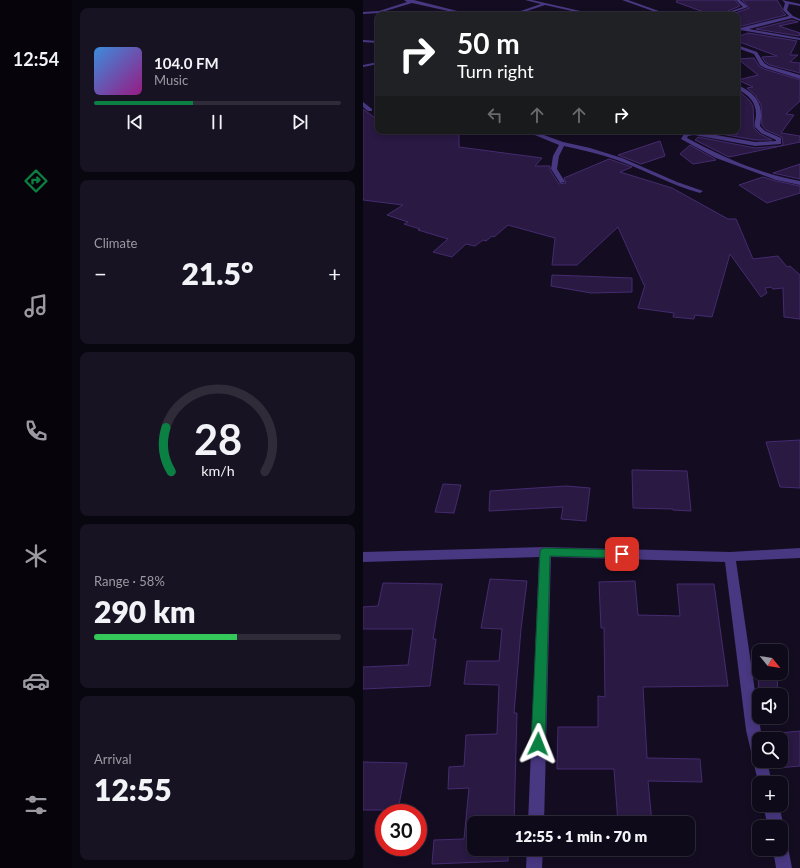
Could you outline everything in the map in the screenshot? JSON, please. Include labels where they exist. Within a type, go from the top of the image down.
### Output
[{"type":"street","points":[[406,0],[458,12]]},
{"type":"street","points":[[363,12],[379,12],[419,0]]},
{"type":"street","points":[[527,0],[582,12]]},
{"type":"street","points":[[521,12],[558,0]]},
{"type":"street","points":[[624,0],[659,12]]},
{"type":"street","points":[[730,12],[746,7],[738,0]]},
{"type":"street","points":[[792,18],[785,10],[785,2],[800,5]]},
{"type":"street","points":[[740,28],[792,18],[800,20]]},
{"type":"street","points":[[740,28],[800,39]]},
{"type":"street","points":[[363,41],[375,42]]},
{"type":"street","points":[[740,47],[755,51],[760,55],[762,64],[767,67],[800,77]]},
{"type":"street","points":[[363,66],[375,63]]},
{"type":"street","points":[[700,134],[755,144],[779,143],[779,139],[763,132],[757,126],[760,111],[754,99],[740,89]]},
{"type":"street","points":[[363,104],[370,110]]},
{"type":"street","points":[[537,134],[563,144],[588,149],[620,159],[675,183],[700,191]]},
{"type":"street","points":[[686,134],[684,138],[718,157],[778,180],[800,183]]},
{"type":"street","points":[[562,182],[554,169],[556,156],[563,144]]},
{"type":"street","points":[[536,816],[545,552]]},
{"type":"street","points":[[363,557],[545,552],[730,557],[800,553]]},
{"type":"street","points":[[730,557],[753,732]]},
{"type":"street","points":[[534,868],[535,856]]},
{"type":"street","points":[[783,856],[785,868]]},
{"type":"building","points":[[677,0],[735,0],[740,6],[725,12],[704,12],[676,2]]},
{"type":"building","points":[[742,0],[777,0],[782,8],[782,11],[786,15],[742,26],[740,25],[740,12],[738,12],[749,8]]},
{"type":"building","points":[[792,20],[798,22],[779,26],[800,33],[799,36],[756,29]]},
{"type":"building","points":[[748,33],[797,41],[790,55],[798,55],[790,62],[800,63],[800,73],[770,65],[765,62],[762,57],[777,56],[740,42],[740,36]]},
{"type":"building","points":[[754,58],[759,66],[764,69],[800,80],[800,101],[786,114],[794,115],[781,133],[800,136],[800,142],[729,157],[695,140],[698,137],[755,148],[781,146],[783,144],[782,137],[766,130],[762,125],[761,105],[755,95],[747,88],[753,87],[740,81],[740,80],[758,75],[740,61],[740,59]]},
{"type":"building","points":[[740,93],[749,100],[753,106],[754,128],[760,134],[772,140],[755,140],[721,134],[740,134]]},
{"type":"building","points":[[363,109],[375,118],[375,134],[459,134],[459,147],[542,158],[535,166],[550,166],[550,170],[559,184],[566,183],[564,178],[609,159],[632,167],[620,172],[672,188],[728,219],[736,219],[753,259],[778,256],[787,267],[790,266],[800,275],[800,319],[784,317],[783,288],[765,288],[767,293],[761,297],[730,254],[712,317],[695,315],[694,319],[673,317],[674,313],[638,308],[645,285],[618,227],[577,265],[552,265],[555,238],[508,225],[494,237],[492,236],[486,241],[483,240],[475,246],[466,244],[452,257],[433,252],[448,239],[418,230],[420,229],[404,224],[408,222],[387,215],[403,205],[363,200]]},
{"type":"building","points":[[660,141],[665,156],[641,164],[618,155]]},
{"type":"building","points":[[690,145],[716,160],[693,164],[680,154]]},
{"type":"building","points":[[800,164],[800,179],[773,173]]},
{"type":"building","points":[[763,177],[800,186],[800,193],[767,203],[739,185]]},
{"type":"building","points":[[552,275],[632,278],[632,292],[591,293],[551,286]]},
{"type":"building","points":[[800,440],[800,488],[780,487],[766,442]]},
{"type":"building","points":[[632,470],[687,471],[691,511],[633,508]]},
{"type":"building","points":[[443,484],[461,485],[454,513],[435,512]]},
{"type":"building","points":[[566,486],[590,488],[586,521],[561,519],[563,507],[489,511],[490,491]]},
{"type":"building","points":[[490,579],[527,581],[521,629],[514,713],[517,713],[514,816],[467,816],[467,856],[508,856],[508,861],[432,864],[434,840],[464,839],[469,788],[448,789],[449,767],[464,766],[466,735],[497,734],[499,685],[464,684],[467,661],[499,661],[502,629],[481,628]]},
{"type":"building","points":[[635,581],[638,615],[680,616],[677,584],[714,584],[728,686],[643,687],[647,758],[700,759],[702,782],[648,781],[651,816],[617,816],[614,769],[557,769],[558,727],[598,727],[598,696],[605,697],[604,628],[601,628],[599,582]]},
{"type":"building","points":[[383,583],[442,584],[433,639],[436,639],[430,686],[363,689],[363,667],[408,665],[413,629],[363,629],[363,607],[378,606]]},
{"type":"building","points":[[758,680],[777,680],[778,688],[759,688]]},
{"type":"building","points":[[800,731],[800,766],[788,767],[788,732]]},
{"type":"building","points":[[363,762],[407,763],[399,804],[375,804],[375,810],[363,810]]},
{"type":"route","points":[[538,744],[545,552],[622,554]]}]
